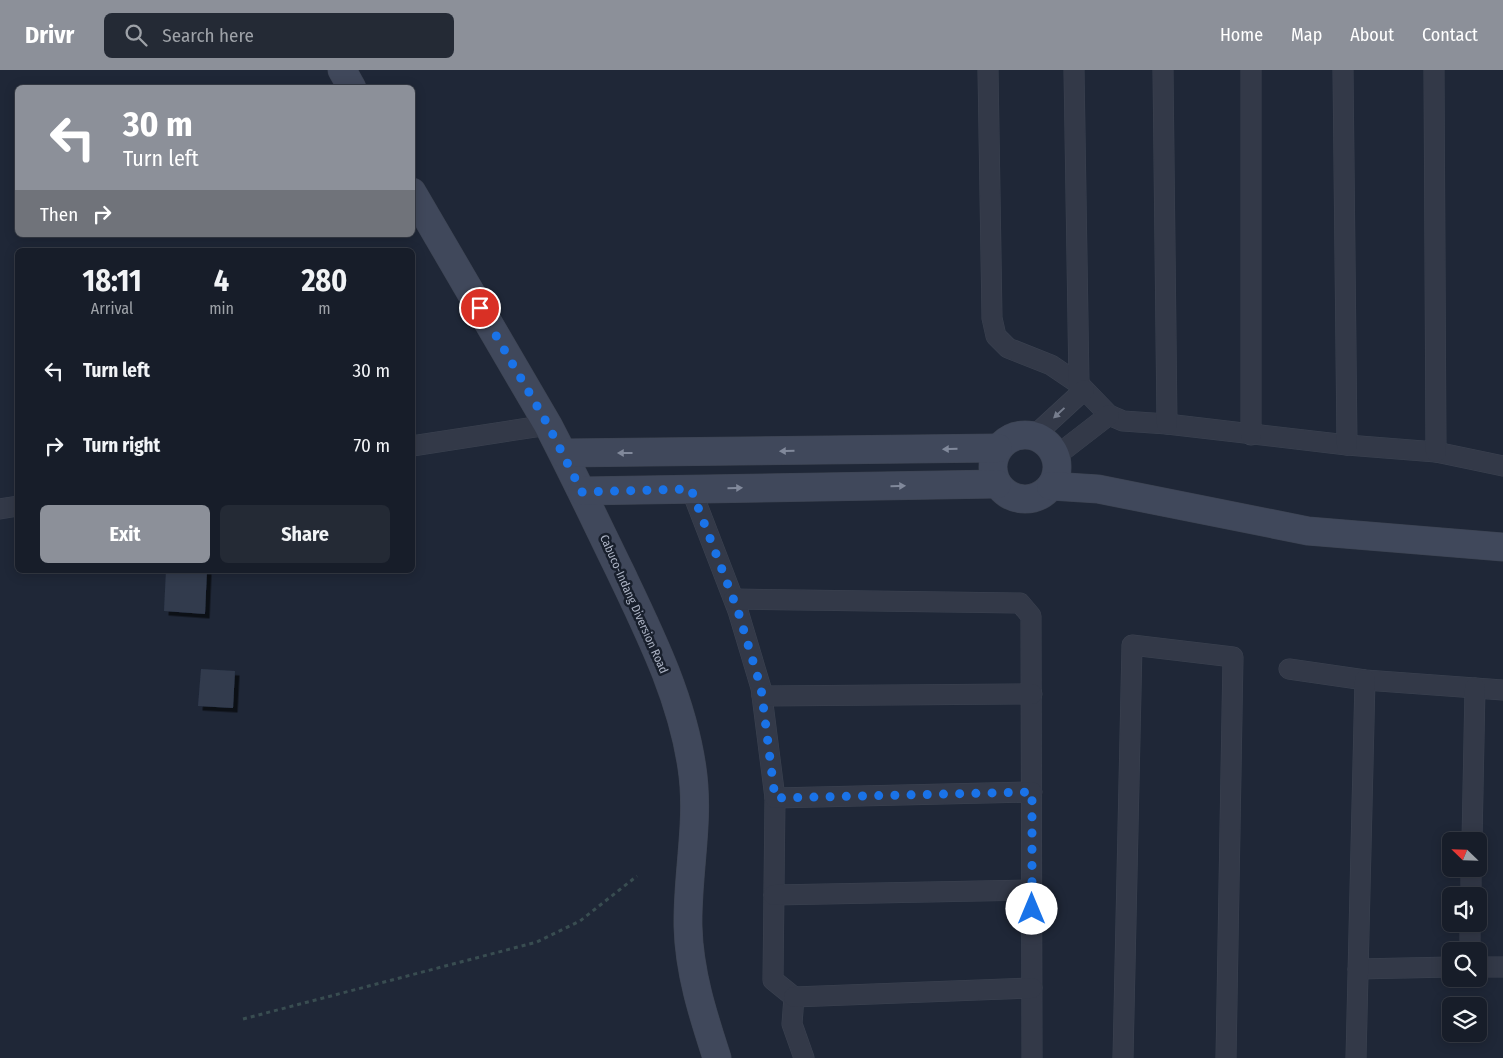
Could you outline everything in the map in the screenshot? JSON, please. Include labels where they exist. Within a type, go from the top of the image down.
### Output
[{"type":"street","points":[[342,70],[350,85]]},
{"type":"street","points":[[988,70],[992,318],[996,336],[1008,348],[1051,365],[1081,387],[1109,415],[1123,420],[1347,445],[1436,452],[1503,466]]},
{"type":"street","points":[[1034,436],[1081,387],[1074,70]]},
{"type":"street","points":[[1163,70],[1168,424]]},
{"type":"street","points":[[1251,70],[1251,434]]},
{"type":"street","points":[[1343,70],[1347,445]]},
{"type":"street","points":[[1434,70],[1436,452]]},
{"type":"street","name":"Cabuco-Indang Diversion Road","points":[[415,197],[563,453],[654,646],[671,688],[689,749],[694,787],[695,814],[689,887],[688,946],[696,989],[717,1058]]},
{"type":"street","points":[[1055,470],[1051,447],[1043,440],[1034,436],[1024,434],[1014,436],[998,448],[994,457],[994,475],[997,484],[1004,492],[1023,500],[1034,498],[1044,494],[1055,470],[1109,415]]},
{"type":"street","points":[[415,446],[548,425]]},
{"type":"street","points":[[563,453],[998,448]]},
{"type":"street","points":[[1055,470],[1098,489],[1308,531],[1503,547]]},
{"type":"street","points":[[582,492],[997,484]]},
{"type":"street","points":[[691,489],[734,599],[759,680],[762,696],[775,798],[773,980],[794,997],[1032,988]]},
{"type":"street","points":[[0,509],[15,506]]},
{"type":"street","points":[[734,599],[1020,604],[1031,616],[1032,1058]]},
{"type":"street","points":[[1123,1058],[1132,645],[1233,657],[1226,1058]]},
{"type":"street","points":[[1289,669],[1365,680],[1503,690]]},
{"type":"street","points":[[1356,1058],[1365,680]]},
{"type":"street","points":[[1472,832],[1475,688]]},
{"type":"street","points":[[762,696],[1032,694]]},
{"type":"street","points":[[775,798],[1032,792]]},
{"type":"street","points":[[774,895],[1032,890]]},
{"type":"street","points":[[1358,969],[1442,967]]},
{"type":"street","points":[[1487,967],[1503,967]]},
{"type":"street","points":[[794,997],[792,1024],[804,1058]]},
{"type":"path","points":[[243,1019],[537,942],[580,921],[637,876]]},
{"type":"building","points":[[166,573],[207,573],[205,614],[164,611]]},
{"type":"building","points":[[201,669],[235,671],[233,708],[198,706]]},
{"type":"route","points":[[480,308],[548,425],[582,492],[691,489],[738,611],[761,688],[775,798],[1032,792],[1032,909]]}]
